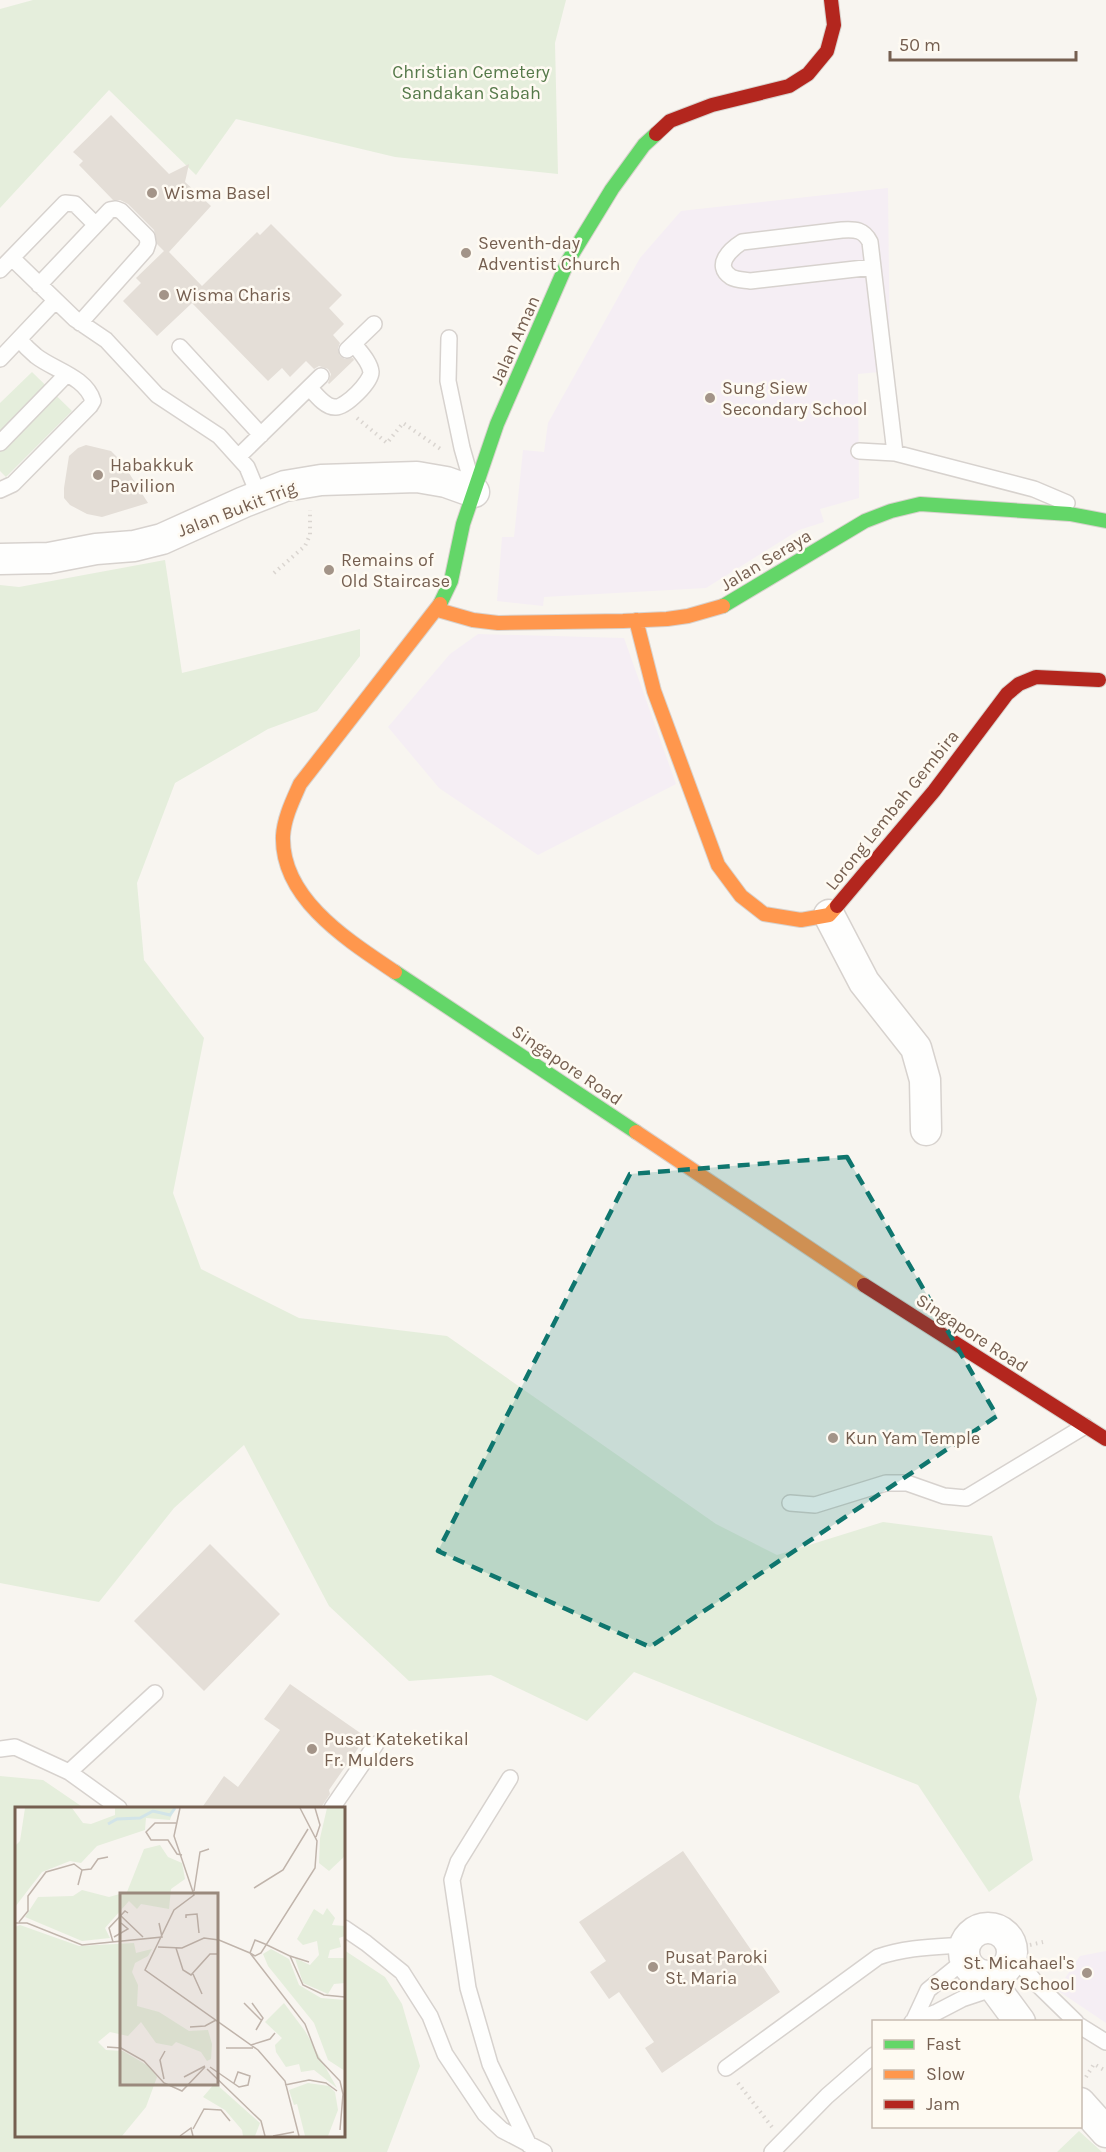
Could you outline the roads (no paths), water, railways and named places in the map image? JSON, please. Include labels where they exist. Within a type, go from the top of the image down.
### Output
[{"type":"street","name":"Jalan Aman","points":[[438,610],[451,580],[460,533],[497,424],[568,261],[612,189],[644,145],[670,121],[712,105],[789,86],[808,74],[827,51],[834,25],[832,2]]},
{"type":"street","name":"Jalan Bukit Trig","points":[[0,559],[49,558],[153,541],[285,486],[309,482],[417,477],[446,482],[474,492]]},
{"type":"street","name":"Jalan Seraya","points":[[438,610],[478,621],[636,620],[708,613],[728,605],[865,521],[891,511],[920,504],[1070,514],[1106,520]]},
{"type":"street","name":"Singapore Road","points":[[438,610],[300,784],[289,808],[283,836],[287,865],[298,891],[344,938],[894,1304],[1106,1439]]},
{"type":"street","name":"Lorong Lembah Gembira","points":[[636,620],[654,691],[718,864],[741,896],[764,914],[801,920],[829,915],[934,791],[1019,684],[1036,677],[1099,680]]},
{"type":"street","points":[[829,915],[864,982],[916,1048],[925,1080],[926,1130]]},
{"type":"street","points":[[977,1967],[1000,1972],[1010,1961],[1012,1954],[1009,1940],[998,1929],[989,1927],[973,1932],[977,1967],[1018,2020]]},
{"type":"street","points":[[1082,2092],[1106,2133]]},
{"type":"lane","points":[[0,270],[65,203],[75,204],[96,225]]},
{"type":"lane","points":[[39,285],[110,210],[121,211],[147,237],[146,249],[80,323]]},
{"type":"lane","points":[[873,267],[750,281],[732,279],[725,271],[724,260],[730,250],[742,242],[856,229],[866,234],[870,242],[873,267],[895,453]]},
{"type":"lane","points":[[12,258],[80,323],[106,340],[157,395],[219,436],[247,467],[259,496]]},
{"type":"lane","points":[[0,359],[55,301]]},
{"type":"lane","points":[[310,388],[327,405],[334,408],[342,406],[367,384],[370,379],[369,365],[351,347],[374,324]]},
{"type":"lane","points":[[449,338],[448,381],[474,492]]},
{"type":"lane","points":[[0,490],[13,484],[93,401],[91,395],[76,379],[37,357],[19,339]]},
{"type":"lane","points":[[180,347],[261,435]]},
{"type":"lane","points":[[0,443],[67,374]]},
{"type":"lane","points":[[238,457],[321,376]]},
{"type":"lane","points":[[859,451],[895,453],[1034,489],[1106,520]]},
{"type":"lane","points":[[790,1503],[815,1505],[886,1483],[907,1482],[944,1496],[966,1498],[1085,1426]]},
{"type":"lane","points":[[69,1772],[155,1693]]},
{"type":"lane","points":[[333,1807],[376,1744]]},
{"type":"lane","points":[[0,1749],[15,1747],[69,1772],[116,1807]]},
{"type":"lane","points":[[510,1778],[458,1862],[452,1880],[471,1999],[490,2064],[529,2145]]},
{"type":"lane","points":[[345,1929],[366,1942],[402,1972],[430,2016],[445,2054],[485,2114],[502,2130],[544,2152]]},
{"type":"lane","points":[[726,2068],[878,1957],[895,1951],[912,1949],[977,1967]]},
{"type":"lane","points":[[1012,1954],[1038,1985],[1074,2020]]},
{"type":"lane","points":[[914,2020],[977,1967]]},
{"type":"lane","points":[[913,2020],[928,1990],[977,1967]]},
{"type":"lane","points":[[1082,2027],[1106,2042]]},
{"type":"lane","points":[[772,2152],[826,2096],[872,2056]]},
{"type":"place","name":"Wisma Basel","points":[[152,193]]},
{"type":"place","name":"Seventh-day Adventist Church","points":[[466,253]]},
{"type":"place","name":"Wisma Charis","points":[[164,295]]},
{"type":"place","name":"Sung Siew Secondary School","points":[[710,398]]},
{"type":"place","name":"Habakkuk Pavilion","points":[[98,475]]},
{"type":"place","name":"Remains of Old Staircase","points":[[329,570]]},
{"type":"place","name":"Kun Yam Temple","points":[[833,1438]]},
{"type":"place","name":"Pusat Kateketikal Fr. Mulders","points":[[312,1749]]},
{"type":"place","name":"Pusat Paroki St. Maria","points":[[653,1967]]},
{"type":"place","name":"St. Micahael's Secondary School","points":[[1087,1973]]},
{"type":"park label","name":"Christian Cemetery Sandakan Sabah","points":[[471,82]]}]
